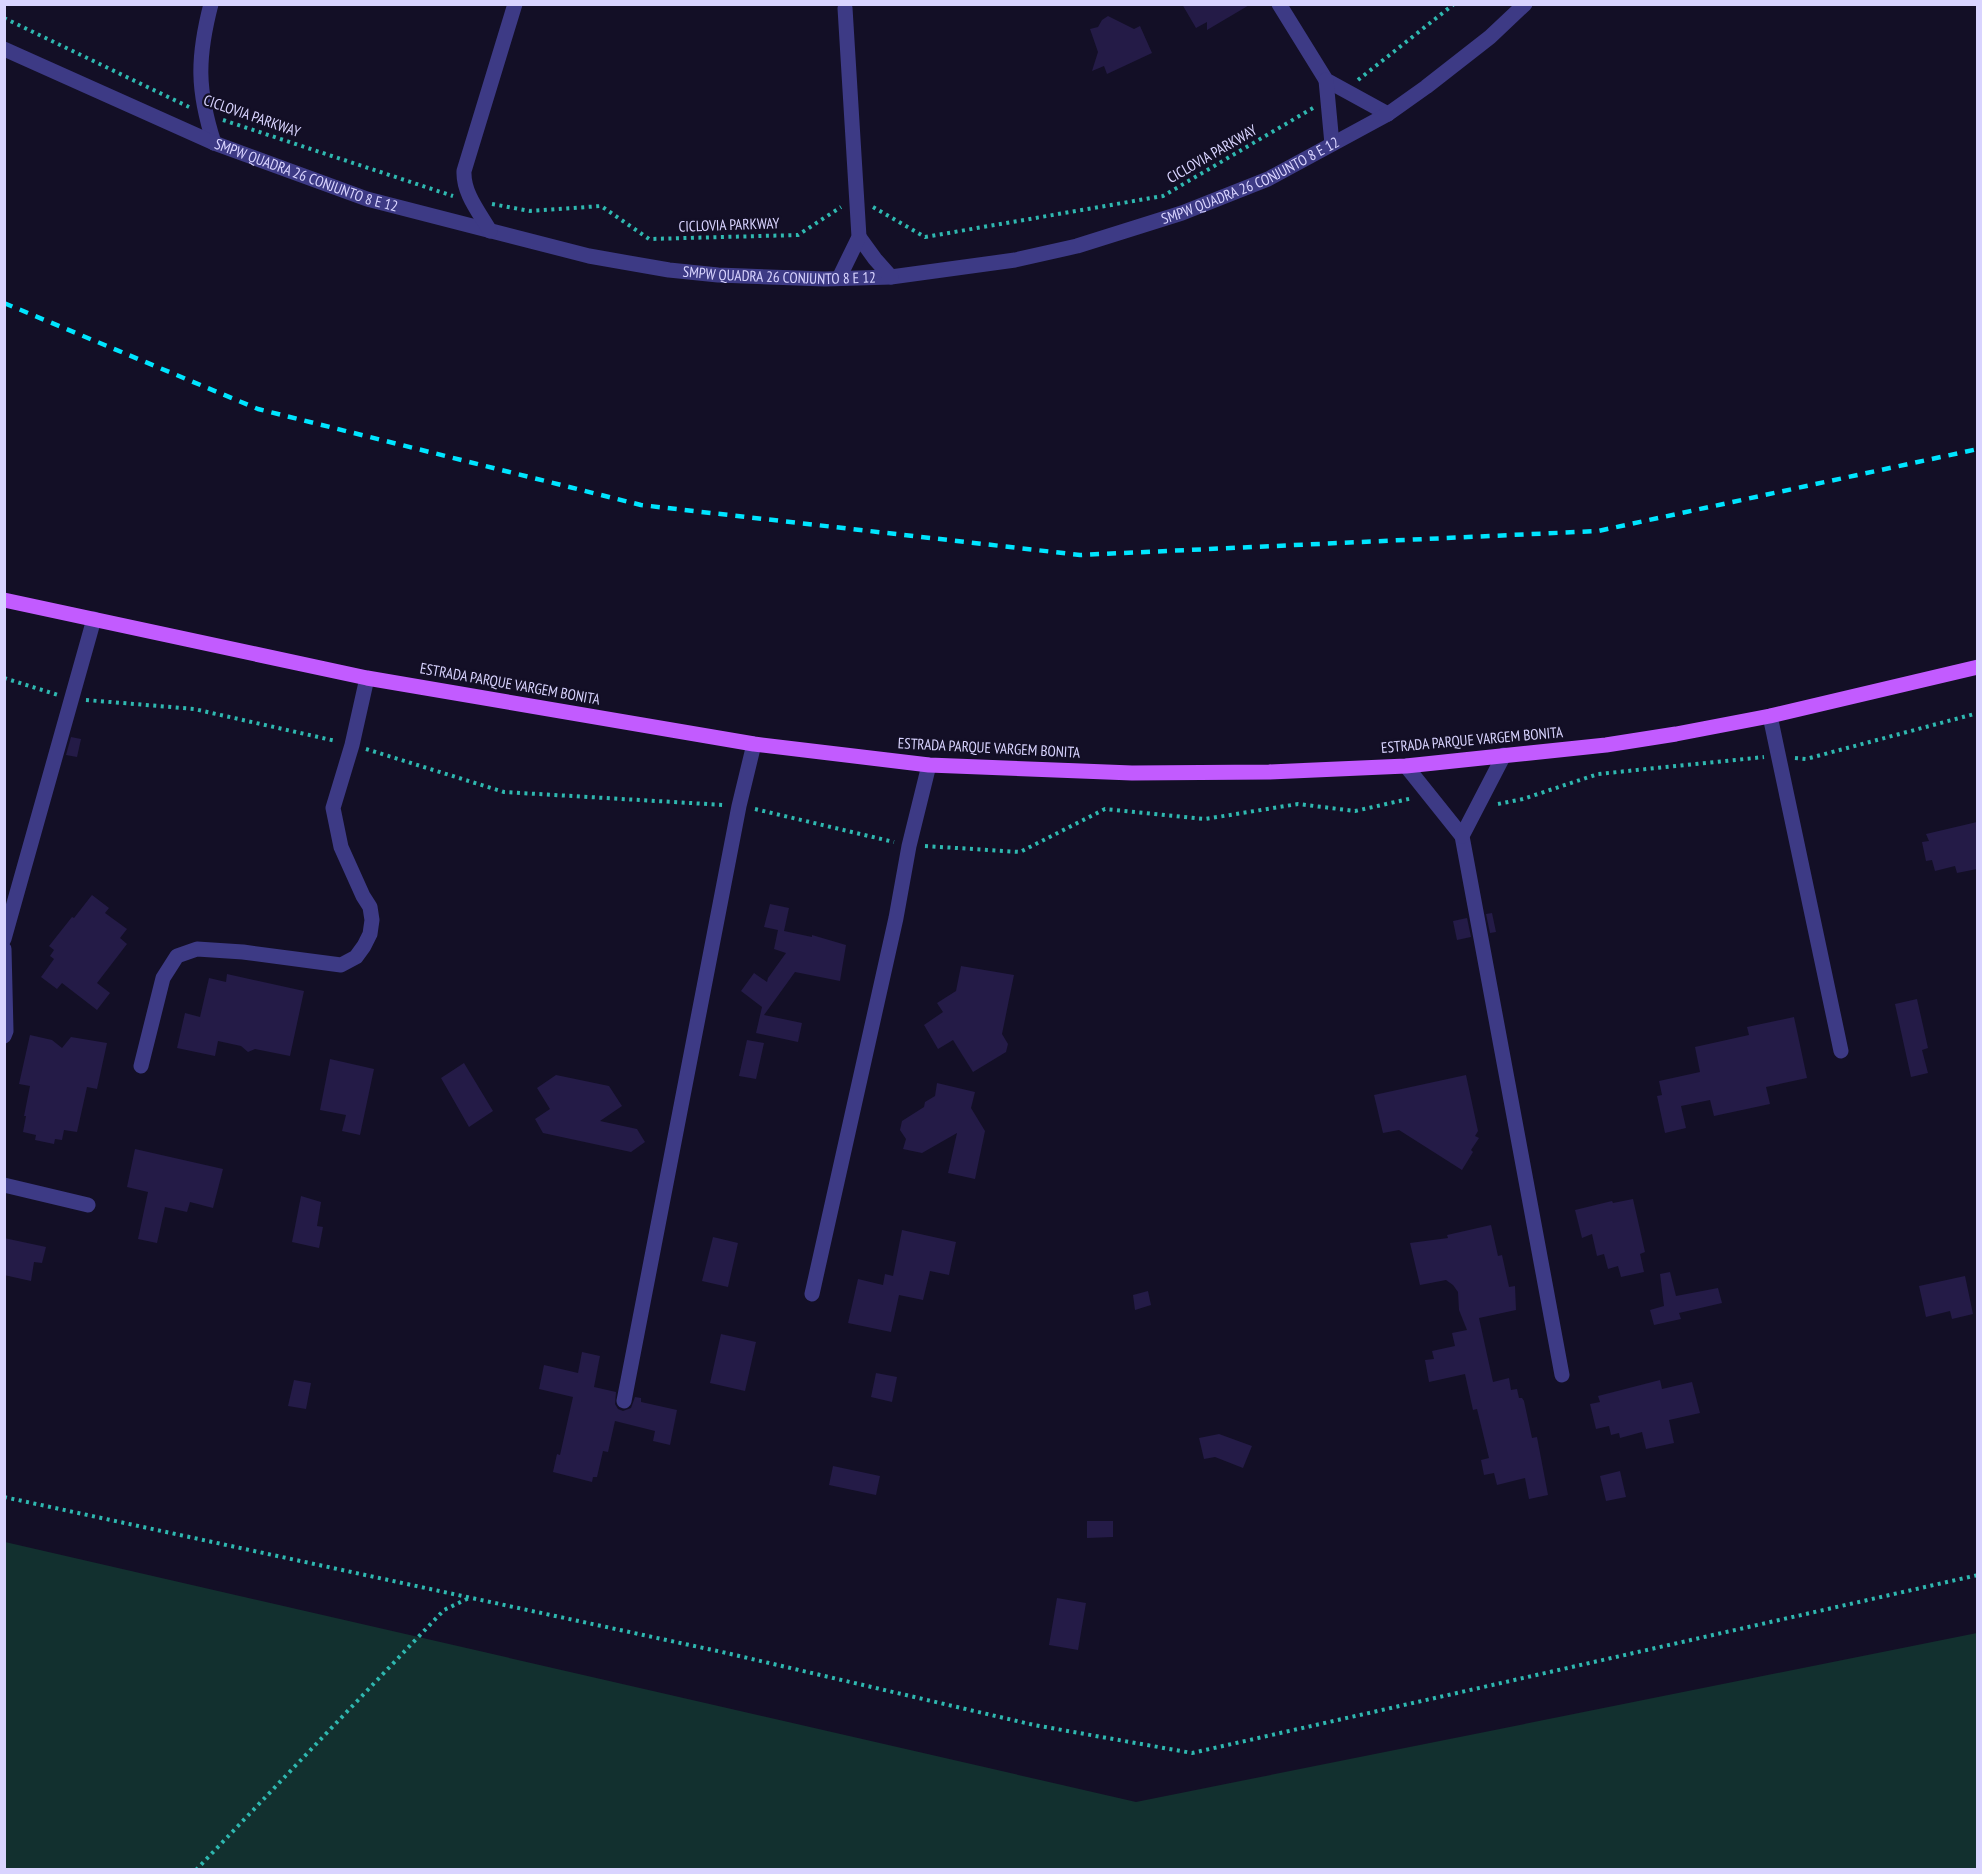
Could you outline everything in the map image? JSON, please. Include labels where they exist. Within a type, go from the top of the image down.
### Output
[{"type":"main road","name":"ESTRADA PARQUE VARGEM BONITA","points":[[4,600],[367,678],[754,744],[929,765],[1132,773],[1269,772],[1406,766],[1606,745],[1770,716],[1977,667]]},
{"type":"street","points":[[212,4],[205,28],[200,64],[204,114],[214,143]]},
{"type":"street","points":[[490,231],[464,182],[464,171],[515,4]]},
{"type":"street","points":[[1279,4],[1326,80],[1332,144]]},
{"type":"street","name":"SMPW QUADRA 26 CONJUNTO 8 E 12","points":[[4,49],[214,143],[366,199],[490,231],[590,256],[669,270],[718,275],[891,277],[1015,260],[1077,246],[1182,213],[1268,179],[1388,114],[1490,37],[1525,4]]},
{"type":"street","points":[[839,278],[859,237],[846,6]]},
{"type":"street","points":[[1326,80],[1388,114]]},
{"type":"street","points":[[859,237],[891,277]]},
{"type":"street","points":[[4,939],[94,619]]},
{"type":"street","points":[[141,1066],[163,978],[177,957],[197,949],[243,952],[341,966],[356,957],[364,946],[370,934],[372,920],[370,907],[341,847],[333,808],[352,745],[367,678]]},
{"type":"street","points":[[1770,716],[1841,1051]]},
{"type":"street","points":[[624,1401],[739,806],[754,744]]},
{"type":"street","points":[[1462,836],[1504,755]]},
{"type":"street","points":[[812,1294],[896,918],[909,846],[929,765]]},
{"type":"street","points":[[1406,766],[1462,836],[1562,1375]]},
{"type":"street","points":[[4,949],[6,1031],[4,1036]]},
{"type":"street","points":[[4,1185],[88,1205]]},
{"type":"path","points":[[1344,91],[1454,4]]},
{"type":"path","name":"CICLOVIA PARKWAY","points":[[4,18],[204,114],[449,195],[530,211],[601,206],[649,239],[798,235],[856,198],[925,237],[1163,196],[1328,100]]},
{"type":"path","points":[[4,1497],[722,1652],[1034,1725],[1192,1753],[1977,1575]]},
{"type":"path","points":[[196,1869],[444,1610],[470,1598]]},
{"type":"green space","points":[[5,1542],[1136,1802],[1977,1633],[1977,1869],[5,1869]]},
{"type":"building","points":[[1182,4],[1251,4],[1207,30],[1207,22],[1196,28]]},
{"type":"building","points":[[1108,16],[1134,29],[1140,26],[1152,53],[1107,74],[1104,66],[1092,71],[1098,52],[1090,29],[1098,27]]},
{"type":"building","points":[[71,737],[81,739],[77,757],[66,755]]},
{"type":"building","points":[[1977,822],[1977,869],[1957,873],[1955,866],[1935,871],[1932,860],[1926,861],[1922,842],[1929,841],[1926,834]]},
{"type":"building","points":[[92,895],[109,908],[105,913],[127,929],[120,938],[127,944],[97,983],[110,993],[97,1010],[62,983],[57,989],[41,977],[54,959],[50,956],[54,950],[49,946]]},
{"type":"building","points":[[770,904],[789,908],[784,931],[812,937],[812,935],[846,945],[840,981],[795,972],[764,1015],[802,1023],[798,1042],[756,1033],[762,1007],[741,991],[754,973],[767,982],[786,953],[774,949],[778,930],[764,927]]},
{"type":"building","points":[[1492,913],[1496,932],[1490,933],[1486,914]]},
{"type":"building","points":[[1467,918],[1471,937],[1457,940],[1453,921]]},
{"type":"building","points":[[961,966],[1014,975],[1002,1034],[1008,1044],[1006,1052],[973,1072],[953,1040],[938,1049],[924,1025],[943,1012],[937,1003],[956,991]]},
{"type":"building","points":[[227,974],[304,991],[290,1056],[255,1049],[248,1052],[241,1046],[218,1041],[215,1056],[177,1048],[185,1013],[200,1017],[209,978],[226,982]]},
{"type":"building","points":[[1917,999],[1928,1048],[1922,1050],[1928,1073],[1911,1077],[1895,1004]]},
{"type":"building","points":[[1794,1017],[1807,1078],[1766,1087],[1770,1104],[1714,1116],[1710,1100],[1681,1106],[1686,1128],[1665,1133],[1657,1096],[1662,1095],[1659,1081],[1700,1072],[1695,1047],[1749,1035],[1747,1027]]},
{"type":"building","points":[[30,1035],[52,1040],[62,1048],[71,1037],[107,1043],[97,1089],[87,1087],[77,1132],[64,1130],[62,1140],[55,1139],[54,1144],[35,1140],[36,1135],[23,1132],[30,1086],[19,1084]]},
{"type":"building","points":[[747,1040],[764,1043],[756,1079],[739,1076]]},
{"type":"building","points":[[330,1059],[374,1069],[360,1135],[342,1131],[346,1115],[320,1110]]},
{"type":"building","points":[[464,1063],[493,1111],[469,1127],[441,1078]]},
{"type":"building","points":[[556,1075],[609,1086],[622,1106],[600,1121],[637,1129],[645,1142],[631,1152],[543,1133],[535,1119],[550,1109],[537,1088]]},
{"type":"building","points":[[1466,1075],[1478,1131],[1475,1136],[1479,1138],[1462,1170],[1399,1130],[1383,1133],[1374,1095]]},
{"type":"building","points":[[937,1083],[975,1092],[971,1108],[985,1131],[975,1179],[948,1173],[957,1133],[922,1153],[903,1149],[906,1139],[900,1130],[902,1121],[924,1107],[925,1102],[935,1096]]},
{"type":"building","points":[[135,1149],[223,1169],[213,1208],[190,1202],[187,1212],[165,1207],[157,1243],[138,1239],[148,1192],[127,1187]]},
{"type":"building","points":[[301,1196],[321,1202],[317,1226],[323,1227],[319,1248],[292,1242]]},
{"type":"building","points":[[1633,1199],[1645,1252],[1640,1254],[1644,1272],[1621,1277],[1618,1266],[1608,1269],[1604,1254],[1597,1256],[1592,1234],[1582,1238],[1575,1210],[1612,1201],[1613,1203]]},
{"type":"building","points":[[1491,1225],[1498,1256],[1502,1255],[1509,1287],[1515,1286],[1516,1310],[1479,1318],[1493,1382],[1509,1378],[1511,1390],[1517,1389],[1519,1398],[1524,1401],[1532,1438],[1537,1437],[1548,1495],[1529,1499],[1525,1478],[1497,1485],[1494,1473],[1484,1475],[1481,1460],[1489,1458],[1477,1409],[1473,1410],[1465,1374],[1429,1382],[1425,1360],[1434,1359],[1432,1351],[1455,1346],[1452,1333],[1467,1330],[1459,1310],[1458,1292],[1453,1285],[1446,1280],[1420,1285],[1410,1243],[1448,1238],[1447,1235]]},
{"type":"building","points":[[902,1230],[956,1242],[949,1275],[930,1271],[923,1300],[899,1295],[891,1332],[848,1323],[858,1279],[883,1285],[885,1274],[893,1276]]},
{"type":"building","points":[[713,1237],[738,1243],[728,1287],[702,1281]]},
{"type":"building","points":[[4,1238],[46,1247],[42,1263],[34,1262],[31,1281],[4,1275]]},
{"type":"building","points":[[1670,1272],[1676,1296],[1718,1288],[1722,1303],[1679,1313],[1681,1319],[1654,1325],[1650,1310],[1664,1306],[1660,1274]]},
{"type":"building","points":[[1965,1276],[1973,1314],[1952,1319],[1950,1311],[1926,1317],[1919,1286]]},
{"type":"building","points":[[1148,1291],[1151,1305],[1135,1310],[1133,1295]]},
{"type":"building","points":[[721,1334],[756,1342],[745,1391],[710,1383]]},
{"type":"building","points":[[582,1352],[600,1356],[594,1387],[616,1392],[615,1404],[618,1409],[623,1411],[631,1408],[635,1397],[641,1398],[641,1402],[677,1410],[670,1445],[653,1441],[655,1431],[615,1421],[608,1452],[603,1451],[597,1477],[593,1477],[592,1482],[553,1472],[557,1454],[560,1455],[573,1397],[539,1389],[544,1365],[578,1373]]},
{"type":"building","points":[[876,1373],[897,1377],[892,1402],[871,1397]]},
{"type":"building","points":[[294,1380],[311,1383],[306,1409],[288,1406]]},
{"type":"building","points":[[1660,1380],[1662,1389],[1692,1382],[1700,1413],[1669,1420],[1674,1443],[1646,1449],[1642,1432],[1620,1438],[1619,1433],[1611,1435],[1609,1426],[1596,1429],[1590,1404],[1600,1402],[1598,1396]]},
{"type":"building","points":[[1219,1434],[1252,1446],[1243,1468],[1215,1457],[1204,1459],[1199,1438]]},
{"type":"building","points":[[833,1466],[880,1476],[876,1495],[829,1485]]},
{"type":"building","points":[[1620,1471],[1626,1497],[1606,1501],[1600,1476]]},
{"type":"building","points":[[1087,1521],[1113,1521],[1113,1537],[1087,1538]]},
{"type":"building","points":[[1057,1598],[1086,1603],[1078,1650],[1049,1645]]},
{"type":"railway","points":[[4,303],[258,409],[641,505],[1080,555],[1598,531],[1978,449]]}]
